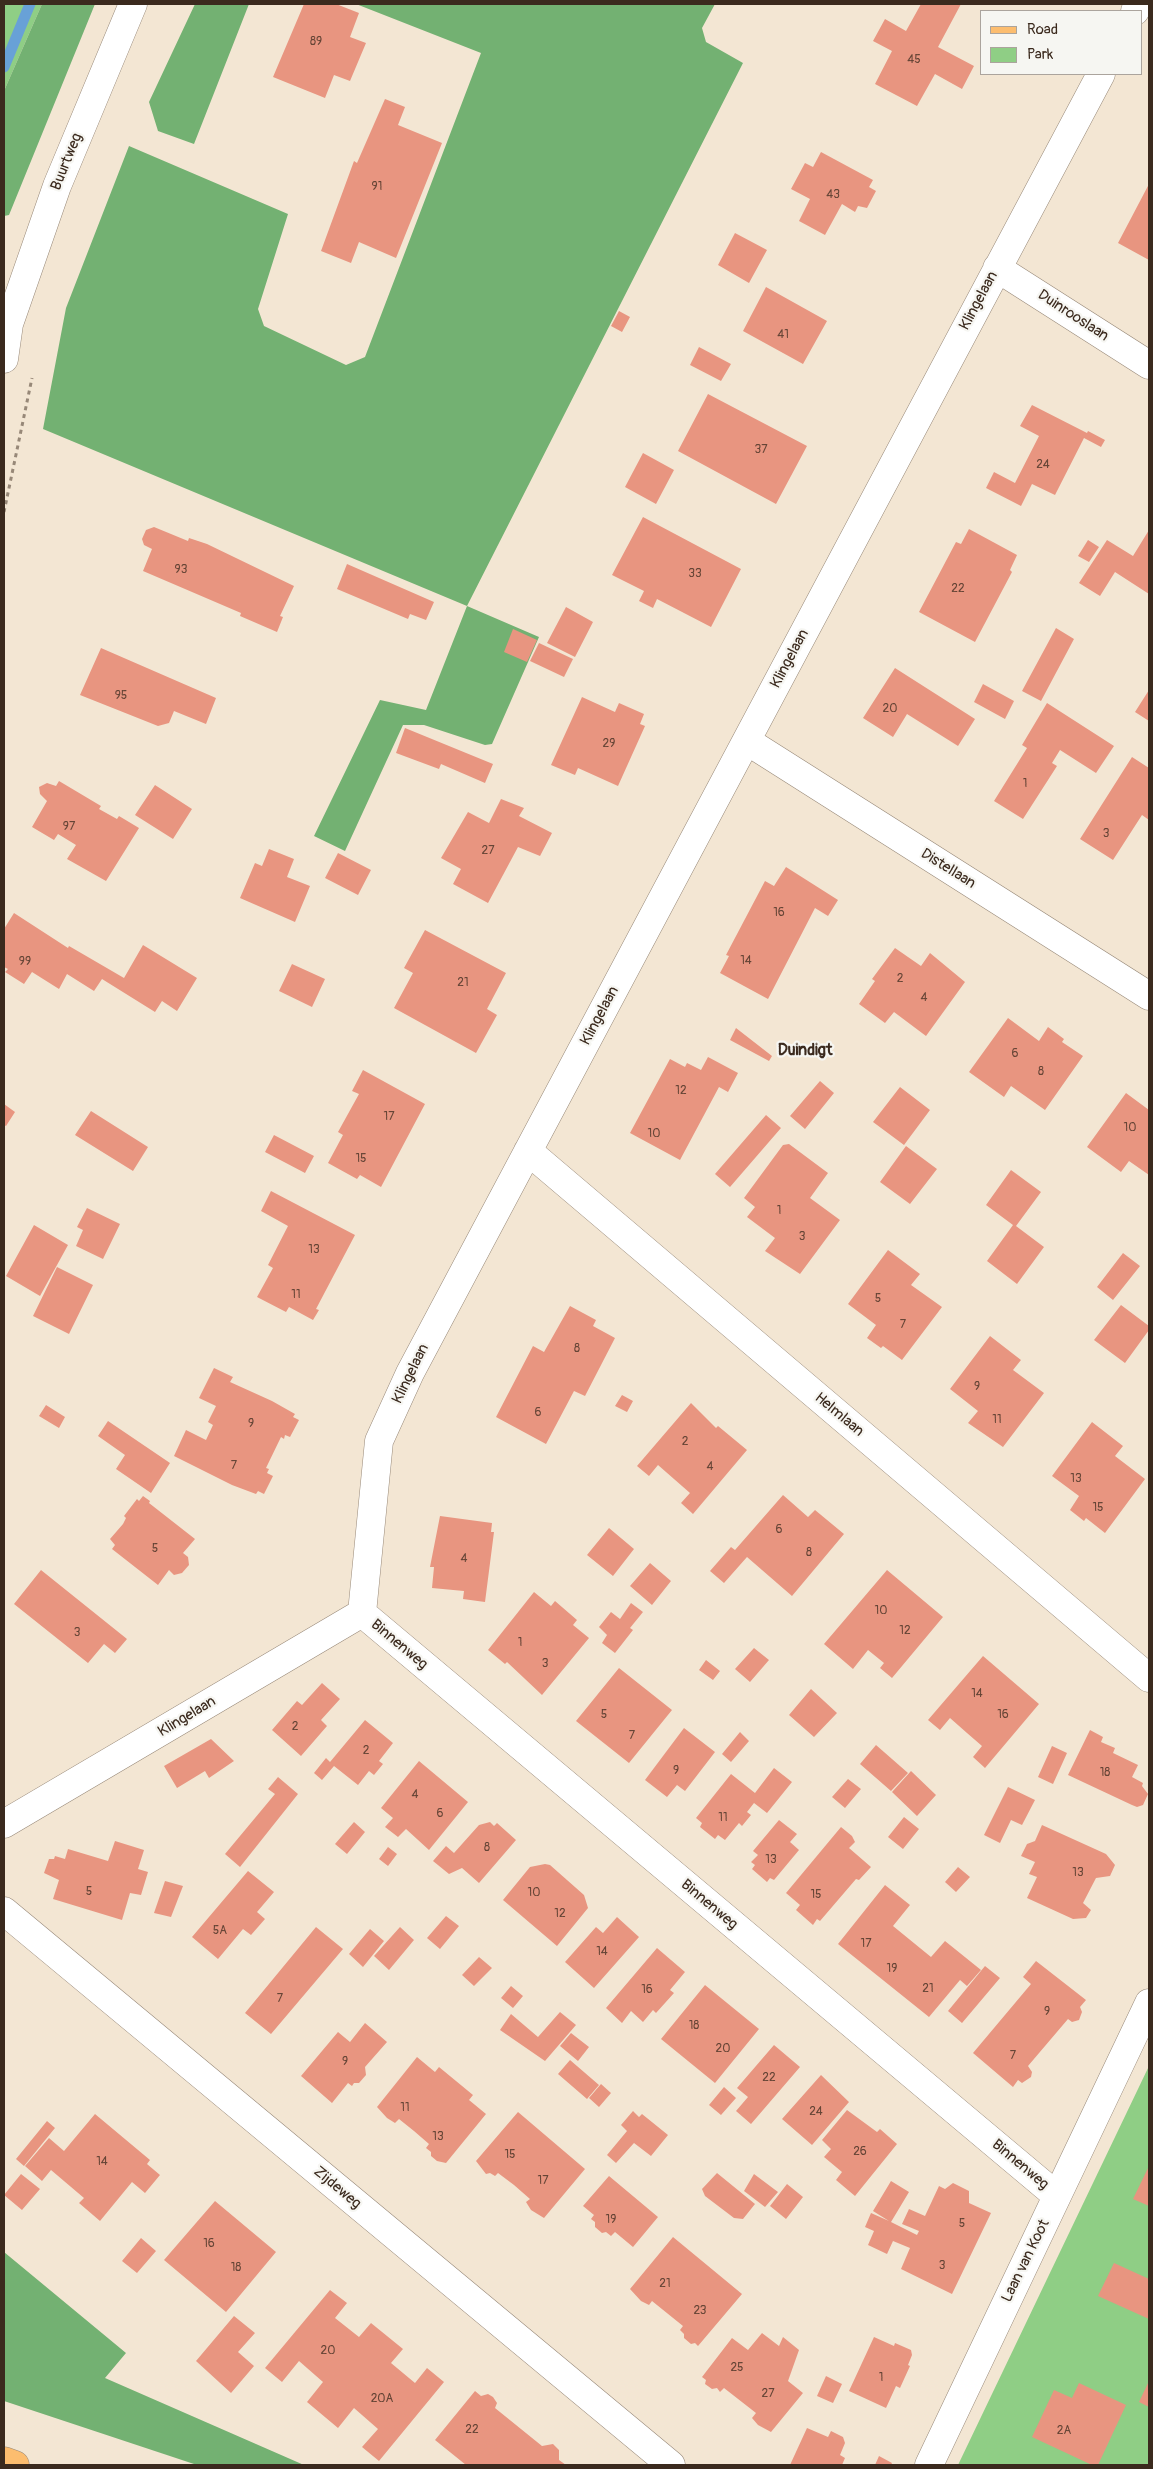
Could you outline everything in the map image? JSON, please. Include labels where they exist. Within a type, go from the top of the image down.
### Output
[{"type":"main road","points":[[4,2461],[15,2465]]},
{"type":"street","name":"Buurtweg","points":[[4,359],[6,323],[57,186],[133,4]]},
{"type":"street","name":"Klingelaan","points":[[4,1824],[362,1614],[379,1441],[410,1373],[1100,75]]},
{"type":"street","name":"Duinrooslaan","points":[[997,268],[1149,365]]},
{"type":"street","name":"Distellaan","points":[[747,741],[1149,996]]},
{"type":"street","name":"Helmlaan","points":[[528,1151],[1149,1678]]},
{"type":"street","name":"Binnenweg","points":[[362,1614],[1057,2196]]},
{"type":"street","name":"Zijdeweg","points":[[4,1912],[671,2465]]},
{"type":"street","name":"Laan van Koot","points":[[929,2465],[1149,2003]]},
{"type":"path","points":[[4,512],[32,376]]},
{"type":"green space","points":[[4,4],[42,4],[4,91]]},
{"type":"green space","points":[[42,4],[95,4],[9,215],[4,216],[4,91]]},
{"type":"green space","points":[[195,4],[249,4],[194,144],[158,131],[149,102]]},
{"type":"green space","points":[[356,4],[715,4],[702,28],[706,42],[743,63],[467,606],[43,429],[66,308],[129,146],[288,214],[258,309],[264,326],[346,365],[365,357],[481,53]]},
{"type":"green space","points":[[467,606],[539,637],[492,744],[485,745],[424,725],[403,725],[345,851],[314,836],[380,700],[426,710]]},
{"type":"green space","points":[[1149,2066],[1149,2465],[958,2465]]},
{"type":"green space","points":[[4,2252],[126,2353],[105,2378],[304,2465],[197,2465],[4,2401]]},
{"type":"building","points":[[304,4],[336,4],[359,13],[350,37],[366,43],[350,81],[334,75],[325,98],[273,77]]},
{"type":"building","points":[[921,4],[961,4],[938,47],[974,66],[962,89],[935,74],[917,106],[875,84],[892,51],[873,41],[885,19],[906,31]]},
{"type":"building","points":[[385,99],[405,107],[398,125],[442,143],[396,258],[359,242],[351,263],[321,251],[354,161],[357,163]]},
{"type":"building","points":[[821,152],[873,180],[869,187],[876,191],[867,208],[858,206],[855,212],[842,204],[825,235],[799,221],[810,199],[791,189],[805,163],[813,167]]},
{"type":"building","points":[[1149,184],[1149,260],[1118,243]]},
{"type":"building","points":[[735,233],[767,250],[749,283],[718,265]]},
{"type":"building","points":[[766,287],[827,321],[803,364],[743,331]]},
{"type":"building","points":[[619,311],[630,317],[622,332],[611,326]]},
{"type":"building","points":[[699,347],[731,364],[721,381],[690,365]]},
{"type":"building","points":[[708,394],[807,446],[776,504],[678,451]]},
{"type":"building","points":[[1032,405],[1105,440],[1101,447],[1084,438],[1055,495],[1032,484],[1021,506],[986,488],[994,472],[1015,483],[1039,436],[1020,426]]},
{"type":"building","points":[[643,453],[674,470],[656,504],[625,487]]},
{"type":"building","points":[[643,517],[741,569],[711,627],[657,599],[653,608],[639,601],[644,591],[612,575]]},
{"type":"building","points":[[154,527],[188,541],[189,538],[207,544],[294,586],[280,616],[283,617],[277,632],[240,616],[241,613],[143,571],[152,549],[144,545],[142,539],[146,530]]},
{"type":"building","points":[[969,529],[1017,555],[1010,570],[1012,572],[975,642],[919,612],[956,542],[961,544]]},
{"type":"building","points":[[1149,530],[1149,594],[1115,572],[1100,596],[1079,583],[1107,540],[1133,556]]},
{"type":"building","points":[[1088,540],[1099,547],[1089,562],[1078,556]]},
{"type":"building","points":[[347,564],[434,602],[426,620],[410,614],[408,619],[337,589]]},
{"type":"building","points":[[566,607],[593,622],[575,657],[547,643]]},
{"type":"building","points":[[1056,628],[1074,639],[1041,701],[1022,691]]},
{"type":"building","points":[[513,629],[537,640],[527,662],[504,652]]},
{"type":"building","points":[[539,643],[573,659],[564,677],[530,661]]},
{"type":"building","points":[[101,648],[216,698],[206,724],[174,711],[169,723],[158,726],[80,695]]},
{"type":"building","points":[[895,668],[975,719],[958,746],[907,714],[893,737],[863,718]]},
{"type":"building","points":[[983,684],[1014,701],[1005,719],[974,702]]},
{"type":"building","points":[[1149,690],[1149,721],[1135,712]]},
{"type":"building","points":[[582,697],[615,712],[619,703],[644,714],[640,724],[645,726],[618,786],[578,768],[575,775],[551,765]]},
{"type":"building","points":[[1047,703],[1114,746],[1096,773],[1060,750],[1052,763],[1057,766],[1023,819],[994,801],[1027,748],[1022,745]]},
{"type":"building","points":[[405,728],[493,764],[485,783],[441,764],[439,769],[396,753]]},
{"type":"building","points":[[1132,757],[1149,768],[1149,820],[1142,815],[1113,860],[1080,839]]},
{"type":"building","points":[[59,781],[101,806],[99,809],[117,819],[119,816],[139,828],[106,881],[67,859],[76,845],[58,834],[54,840],[32,827],[47,801],[40,794],[39,787],[47,783],[56,786]]},
{"type":"building","points":[[155,785],[192,809],[173,839],[135,815]]},
{"type":"building","points":[[501,799],[524,808],[519,816],[552,833],[540,856],[518,847],[488,903],[453,884],[461,869],[441,858],[468,812],[489,823]]},
{"type":"building","points":[[269,849],[294,859],[287,877],[310,886],[295,922],[240,898],[255,863],[262,866]]},
{"type":"building","points":[[338,853],[371,870],[358,895],[325,878]]},
{"type":"building","points":[[786,867],[838,900],[828,916],[815,908],[768,999],[720,973],[729,956],[726,955],[765,881],[774,886]]},
{"type":"building","points":[[14,913],[68,948],[69,946],[124,978],[143,945],[197,978],[177,1011],[162,1001],[155,1012],[102,979],[94,991],[67,974],[59,989],[32,972],[24,984],[5,972],[8,969],[4,967],[4,929]]},
{"type":"building","points":[[425,930],[506,973],[487,1009],[497,1015],[476,1053],[394,1008],[413,973],[404,968]]},
{"type":"building","points":[[895,948],[921,966],[930,953],[965,982],[926,1036],[894,1012],[885,1023],[859,1004],[875,981],[872,979]]},
{"type":"building","points":[[292,964],[325,979],[312,1007],[279,991]]},
{"type":"building","points":[[1008,1018],[1039,1041],[1048,1027],[1064,1039],[1062,1042],[1083,1056],[1045,1110],[1011,1086],[1004,1097],[969,1072]]},
{"type":"building","points":[[736,1028],[772,1056],[769,1061],[730,1040]]},
{"type":"building","points":[[708,1057],[738,1073],[728,1092],[719,1087],[680,1160],[630,1133],[670,1059],[685,1067],[687,1063],[701,1070]]},
{"type":"building","points":[[363,1070],[425,1104],[381,1187],[360,1175],[357,1179],[328,1163],[343,1135],[338,1132],[359,1094],[352,1091]]},
{"type":"building","points":[[820,1081],[834,1093],[805,1129],[790,1116]]},
{"type":"building","points":[[900,1087],[930,1110],[904,1145],[873,1122]]},
{"type":"building","points":[[1126,1093],[1149,1110],[1149,1175],[1129,1161],[1121,1172],[1087,1147]]},
{"type":"building","points":[[4,1104],[15,1112],[6,1126],[4,1125]]},
{"type":"building","points":[[91,1111],[148,1147],[133,1171],[75,1135]]},
{"type":"building","points":[[766,1115],[781,1128],[730,1187],[715,1174]]},
{"type":"building","points":[[274,1135],[314,1156],[305,1173],[265,1152]]},
{"type":"building","points":[[789,1144],[828,1173],[810,1198],[840,1220],[800,1274],[765,1251],[775,1238],[747,1217],[755,1207],[744,1198],[783,1145]]},
{"type":"building","points":[[906,1146],[937,1169],[910,1204],[880,1182]]},
{"type":"building","points":[[1011,1170],[1041,1192],[1016,1226],[1044,1247],[1017,1284],[987,1261],[1013,1225],[986,1205]]},
{"type":"building","points":[[271,1191],[355,1235],[316,1309],[319,1310],[313,1320],[289,1307],[286,1312],[257,1297],[273,1268],[268,1265],[288,1226],[261,1211]]},
{"type":"building","points":[[87,1208],[120,1224],[103,1259],[76,1246],[83,1230],[77,1227]]},
{"type":"building","points":[[34,1225],[68,1245],[40,1296],[6,1276]]},
{"type":"building","points":[[888,1250],[920,1274],[911,1285],[942,1307],[902,1360],[883,1346],[881,1348],[867,1338],[876,1325],[848,1304]]},
{"type":"building","points":[[1123,1253],[1140,1266],[1113,1300],[1097,1287]]},
{"type":"building","points":[[57,1267],[93,1285],[69,1334],[33,1316]]},
{"type":"building","points":[[1121,1305],[1149,1326],[1149,1330],[1125,1363],[1094,1340]]},
{"type":"building","points":[[570,1306],[596,1320],[593,1326],[615,1338],[585,1396],[574,1391],[546,1444],[496,1417],[533,1346],[544,1352]]},
{"type":"building","points":[[990,1336],[1021,1360],[1013,1370],[1044,1393],[1003,1447],[968,1423],[978,1411],[950,1389]]},
{"type":"building","points":[[214,1368],[233,1377],[230,1382],[272,1401],[295,1414],[293,1417],[299,1420],[290,1437],[285,1435],[284,1439],[281,1437],[266,1468],[269,1469],[267,1473],[273,1476],[264,1494],[258,1491],[256,1494],[232,1485],[174,1456],[186,1430],[206,1440],[213,1425],[208,1422],[216,1406],[199,1398]]},
{"type":"building","points":[[622,1395],[633,1401],[627,1412],[615,1406]]},
{"type":"building","points":[[691,1403],[716,1428],[718,1426],[747,1450],[693,1514],[681,1503],[690,1493],[658,1465],[649,1476],[637,1466]]},
{"type":"building","points":[[46,1405],[65,1417],[59,1428],[39,1416]]},
{"type":"building","points":[[108,1421],[170,1463],[151,1493],[116,1469],[125,1455],[98,1436]]},
{"type":"building","points":[[1092,1422],[1123,1446],[1115,1456],[1145,1479],[1105,1533],[1086,1518],[1084,1521],[1070,1510],[1079,1496],[1052,1476]]},
{"type":"building","points":[[783,1495],[808,1517],[815,1510],[844,1534],[792,1596],[747,1557],[724,1583],[710,1571],[731,1547],[735,1550]]},
{"type":"building","points":[[143,1496],[150,1501],[149,1503],[195,1539],[183,1553],[188,1557],[189,1565],[182,1573],[174,1575],[169,1570],[158,1585],[112,1549],[115,1545],[110,1539],[123,1524],[126,1518],[124,1516],[137,1499],[139,1501]]},
{"type":"building","points":[[440,1516],[492,1523],[491,1532],[494,1532],[485,1602],[463,1599],[464,1591],[432,1588],[434,1567],[430,1567]]},
{"type":"building","points":[[609,1528],[634,1549],[613,1576],[587,1555]]},
{"type":"building","points":[[650,1563],[671,1581],[652,1605],[630,1586]]},
{"type":"building","points":[[41,1570],[127,1639],[115,1653],[104,1644],[88,1663],[14,1604]]},
{"type":"building","points":[[887,1570],[943,1617],[892,1678],[880,1668],[884,1663],[868,1650],[853,1669],[824,1644]]},
{"type":"building","points":[[534,1592],[551,1606],[555,1601],[577,1620],[573,1625],[589,1638],[542,1695],[507,1662],[505,1664],[488,1650]]},
{"type":"building","points":[[631,1603],[643,1612],[630,1628],[633,1630],[615,1653],[602,1643],[607,1635],[599,1627],[611,1612],[620,1619]]},
{"type":"building","points":[[754,1648],[769,1660],[750,1682],[735,1669]]},
{"type":"building","points":[[983,1656],[1039,1704],[985,1768],[973,1757],[982,1746],[950,1718],[940,1730],[928,1720]]},
{"type":"building","points":[[706,1660],[720,1671],[713,1680],[699,1670]]},
{"type":"building","points":[[619,1668],[672,1710],[629,1763],[576,1721]]},
{"type":"building","points":[[322,1683],[340,1699],[321,1720],[327,1726],[301,1756],[272,1730],[297,1701],[302,1705]]},
{"type":"building","points":[[811,1689],[837,1713],[814,1737],[789,1715]]},
{"type":"building","points":[[365,1720],[393,1743],[379,1761],[383,1764],[374,1775],[369,1771],[358,1785],[334,1766],[322,1780],[314,1773],[326,1758],[330,1762]]},
{"type":"building","points":[[684,1728],[715,1752],[685,1791],[677,1785],[667,1797],[645,1780]]},
{"type":"building","points":[[1090,1730],[1103,1737],[1101,1742],[1115,1748],[1113,1753],[1138,1765],[1132,1777],[1143,1783],[1142,1786],[1148,1794],[1143,1805],[1137,1807],[1132,1805],[1068,1775]]},
{"type":"building","points":[[740,1732],[749,1741],[731,1762],[722,1754]]},
{"type":"building","points":[[211,1739],[234,1761],[209,1778],[205,1771],[177,1788],[164,1766]]},
{"type":"building","points":[[876,1745],[908,1773],[891,1791],[860,1764]]},
{"type":"building","points":[[1052,1746],[1067,1753],[1053,1784],[1038,1777]]},
{"type":"building","points":[[419,1761],[468,1802],[429,1850],[406,1829],[398,1837],[385,1827],[393,1818],[381,1808]]},
{"type":"building","points":[[774,1768],[792,1782],[767,1813],[754,1803],[747,1812],[751,1815],[742,1826],[739,1823],[725,1840],[718,1835],[715,1839],[700,1827],[702,1823],[696,1818],[731,1774],[755,1793]]},
{"type":"building","points":[[911,1771],[936,1795],[917,1816],[892,1792]]},
{"type":"building","points":[[278,1777],[298,1794],[240,1867],[225,1854],[275,1794],[268,1789]]},
{"type":"building","points":[[848,1779],[861,1789],[845,1808],[832,1797]]},
{"type":"building","points":[[1008,1787],[1035,1800],[1022,1825],[1011,1820],[1000,1843],[984,1835]]},
{"type":"building","points":[[904,1817],[919,1829],[903,1849],[888,1837]]},
{"type":"building","points":[[779,1820],[797,1834],[790,1842],[799,1850],[774,1880],[770,1878],[767,1882],[752,1869],[755,1865],[751,1862],[758,1855],[753,1851]]},
{"type":"building","points":[[354,1822],[365,1832],[347,1854],[335,1844]]},
{"type":"building","points":[[490,1822],[494,1826],[497,1823],[516,1840],[479,1883],[462,1868],[449,1874],[433,1861],[446,1846],[454,1853],[479,1825]]},
{"type":"building","points":[[1042,1825],[1106,1854],[1115,1865],[1110,1876],[1096,1878],[1083,1903],[1091,1910],[1086,1918],[1073,1919],[1027,1898],[1037,1877],[1029,1874],[1035,1862],[1021,1856],[1027,1844],[1035,1841]]},
{"type":"building","points":[[841,1827],[852,1836],[855,1842],[849,1848],[871,1867],[859,1880],[856,1879],[820,1921],[817,1919],[813,1925],[796,1910],[800,1905],[786,1893]]},
{"type":"building","points":[[115,1841],[144,1850],[138,1869],[148,1872],[141,1895],[130,1893],[122,1920],[53,1899],[59,1880],[44,1873],[49,1859],[54,1859],[55,1856],[65,1859],[68,1849],[108,1861]]},
{"type":"building","points":[[388,1847],[397,1854],[388,1866],[379,1859]]},
{"type":"building","points":[[550,1865],[584,1895],[588,1908],[557,1946],[503,1900],[530,1867]]},
{"type":"building","points":[[958,1867],[970,1877],[956,1892],[945,1882]]},
{"type":"building","points":[[248,1871],[274,1892],[257,1912],[265,1919],[251,1935],[243,1929],[218,1959],[192,1937]]},
{"type":"building","points":[[165,1881],[183,1886],[171,1917],[154,1913]]},
{"type":"building","points":[[885,1885],[910,1905],[893,1926],[931,1957],[945,1941],[981,1970],[967,1986],[960,1980],[929,2017],[838,1944]]},
{"type":"building","points":[[446,1916],[459,1926],[440,1949],[427,1938]]},
{"type":"building","points":[[617,1917],[639,1937],[594,1988],[565,1962],[596,1927],[603,1933]]},
{"type":"building","points":[[316,1927],[343,1949],[271,2034],[245,2013]]},
{"type":"building","points":[[400,1927],[414,1940],[389,1970],[374,1956]]},
{"type":"building","points":[[370,1929],[384,1941],[363,1967],[349,1954]]},
{"type":"building","points":[[657,1948],[685,1972],[670,1990],[674,1993],[656,2013],[653,2010],[643,2022],[631,2011],[622,2023],[606,2008]]},
{"type":"building","points":[[479,1957],[492,1968],[474,1986],[462,1975]]},
{"type":"building","points":[[1036,1961],[1086,2000],[1080,2007],[1082,2012],[1079,2020],[1072,2022],[1068,2019],[1028,2066],[1032,2072],[1031,2077],[1022,2083],[1018,2080],[1013,2087],[973,2053],[1031,1984],[1023,1977]]},
{"type":"building","points":[[985,1966],[1000,1978],[962,2023],[948,2011]]},
{"type":"building","points":[[705,1985],[759,2029],[715,2083],[661,2039]]},
{"type":"building","points":[[511,1986],[523,1996],[513,2008],[501,1998]]},
{"type":"building","points":[[560,2012],[576,2025],[545,2061],[500,2030],[511,2014],[538,2037]]},
{"type":"building","points":[[365,2023],[387,2042],[365,2067],[366,2075],[359,2083],[354,2083],[352,2086],[348,2083],[332,2103],[301,2076],[338,2032],[350,2042]]},
{"type":"building","points":[[571,2033],[589,2047],[578,2061],[560,2046]]},
{"type":"building","points":[[774,2045],[800,2067],[751,2124],[736,2111],[748,2097],[737,2088]]},
{"type":"building","points":[[417,2057],[435,2072],[439,2067],[473,2095],[469,2100],[486,2114],[446,2163],[437,2161],[431,2156],[431,2152],[426,2148],[429,2144],[414,2131],[399,2119],[395,2123],[387,2118],[377,2107]]},
{"type":"building","points":[[570,2060],[599,2085],[587,2099],[558,2074]]},
{"type":"building","points":[[821,2075],[849,2102],[812,2145],[782,2119]]},
{"type":"building","points":[[601,2084],[611,2093],[599,2107],[589,2098]]},
{"type":"building","points":[[724,2087],[736,2098],[721,2115],[709,2105]]},
{"type":"building","points":[[847,2110],[877,2132],[880,2129],[897,2144],[855,2196],[836,2180],[842,2172],[824,2157],[831,2149],[822,2140]]},
{"type":"building","points":[[633,2111],[639,2117],[642,2114],[668,2135],[651,2156],[634,2143],[616,2163],[607,2155],[627,2131],[621,2125]]},
{"type":"building","points":[[518,2112],[585,2169],[544,2218],[531,2210],[526,2202],[530,2199],[514,2185],[498,2173],[495,2176],[490,2173],[486,2174],[476,2161]]},
{"type":"building","points":[[95,2114],[150,2160],[147,2164],[160,2175],[145,2193],[132,2182],[100,2221],[79,2203],[84,2198],[51,2170],[42,2181],[25,2166],[49,2138],[64,2151]]},
{"type":"building","points":[[47,2121],[55,2128],[24,2166],[16,2159]]},
{"type":"building","points":[[1149,2166],[1149,2206],[1133,2199]]},
{"type":"building","points":[[717,2173],[755,2204],[743,2219],[734,2218],[705,2196],[702,2189]]},
{"type":"building","points":[[21,2174],[40,2189],[22,2210],[4,2195]]},
{"type":"building","points":[[754,2174],[778,2192],[765,2207],[744,2191]]},
{"type":"building","points":[[609,2176],[658,2217],[633,2247],[615,2232],[611,2236],[606,2232],[602,2233],[595,2227],[595,2222],[591,2219],[594,2215],[583,2206]]},
{"type":"building","points":[[891,2181],[909,2192],[891,2222],[917,2235],[919,2231],[902,2224],[909,2209],[925,2216],[939,2186],[945,2189],[953,2183],[969,2191],[969,2203],[991,2213],[952,2294],[901,2269],[910,2248],[893,2241],[887,2254],[868,2245],[874,2231],[865,2227],[871,2213],[889,2221],[873,2211]]},
{"type":"building","points":[[787,2184],[803,2197],[786,2219],[770,2206]]},
{"type":"building","points":[[215,2201],[276,2252],[226,2312],[164,2260]]},
{"type":"building","points":[[673,2237],[742,2294],[698,2346],[695,2343],[691,2344],[684,2338],[684,2334],[680,2330],[683,2326],[652,2301],[649,2305],[641,2301],[630,2289]]},
{"type":"building","points":[[141,2238],[156,2251],[137,2273],[122,2261]]},
{"type":"building","points":[[1114,2263],[1149,2279],[1149,2319],[1098,2296]]},
{"type":"building","points":[[330,2290],[347,2303],[335,2318],[359,2337],[371,2323],[403,2349],[391,2363],[415,2383],[427,2368],[444,2382],[379,2461],[362,2447],[378,2429],[354,2408],[338,2428],[307,2402],[323,2382],[299,2361],[282,2382],[265,2368]]},
{"type":"building","points":[[234,2316],[255,2333],[238,2352],[254,2366],[231,2393],[196,2361]]},
{"type":"building","points":[[762,2333],[779,2346],[783,2337],[799,2350],[788,2381],[803,2393],[771,2432],[758,2425],[752,2418],[756,2413],[724,2388],[720,2392],[717,2388],[712,2389],[705,2384],[706,2380],[702,2377],[732,2338],[748,2350]]},
{"type":"building","points":[[874,2337],[894,2346],[895,2343],[911,2350],[912,2355],[908,2365],[910,2366],[900,2388],[896,2386],[886,2408],[849,2391]]},
{"type":"building","points":[[826,2376],[842,2384],[833,2403],[817,2396]]},
{"type":"building","points":[[1149,2381],[1149,2407],[1139,2402]]},
{"type":"building","points":[[1079,2383],[1126,2405],[1098,2465],[1092,2465],[1032,2437],[1054,2390],[1072,2398]]},
{"type":"building","points":[[475,2391],[481,2396],[488,2394],[493,2397],[497,2403],[495,2408],[542,2446],[553,2444],[559,2450],[559,2460],[566,2465],[466,2465],[435,2440]]},
{"type":"building","points":[[807,2428],[828,2437],[831,2431],[843,2437],[845,2443],[840,2455],[845,2458],[842,2465],[790,2465]]},
{"type":"building","points":[[879,2456],[892,2463],[891,2465],[875,2465]]},
{"type":"waterway","points":[[4,67],[30,4]]},
{"type":"district","name":"Duindigt","points":[[805,1051]]}]
